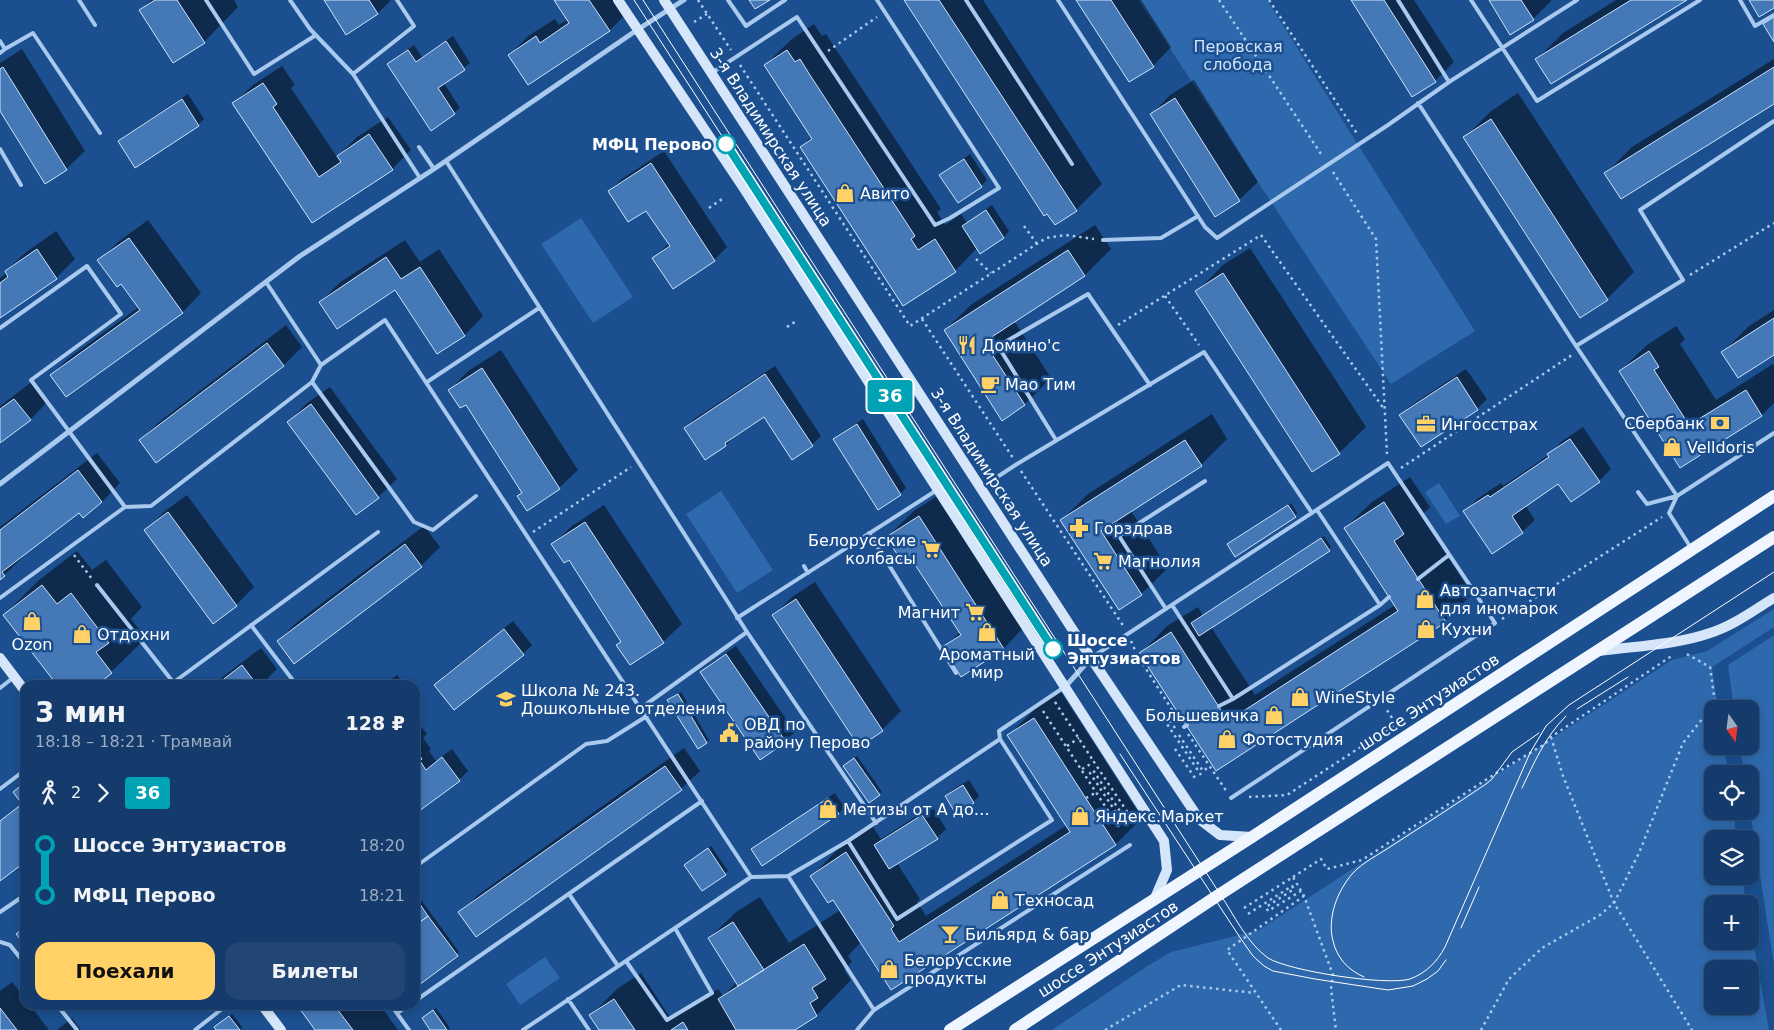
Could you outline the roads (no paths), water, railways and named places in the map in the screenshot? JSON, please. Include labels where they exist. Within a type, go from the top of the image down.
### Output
[{"type":"main road","name":"шоссе Энтузиастов","points":[[950,1030],[1252,837],[1774,496]]},
{"type":"main road","name":"шоссе Энтузиастов","points":[[1015,1030],[1214,898],[1774,537]]},
{"type":"street","points":[[618,0],[738,179],[1164,841],[1167,870],[1155,898]]},
{"type":"street","name":"3-я Владимирская улица","points":[[664,0],[1092,658],[1199,819],[1220,835],[1252,837]]},
{"type":"street","points":[[0,484],[300,256],[446,161],[684,0]]},
{"type":"street","points":[[1598,651],[1669,642],[1710,633],[1726,626],[1774,598]]},
{"type":"street","points":[[0,658],[20,685]]},
{"type":"street","points":[[1066,687],[1092,658]]},
{"type":"street","points":[[266,1010],[281,1030]]},
{"type":"lane","points":[[79,0],[95,25]]},
{"type":"lane","points":[[206,0],[254,74],[316,35]]},
{"type":"lane","points":[[290,0],[316,35],[353,74],[420,178]]},
{"type":"lane","points":[[353,74],[414,26],[397,0]]},
{"type":"lane","points":[[728,0],[746,26],[785,0]]},
{"type":"lane","points":[[711,73],[797,17],[935,225],[999,188],[877,0]]},
{"type":"lane","points":[[966,0],[1072,164]]},
{"type":"lane","points":[[1058,0],[1205,227],[1217,238],[1363,142],[1449,82],[1577,0]]},
{"type":"lane","points":[[1398,0],[1449,82]]},
{"type":"lane","points":[[1471,0],[1537,101],[1700,0]]},
{"type":"lane","points":[[1740,0],[1755,26],[1774,15]]},
{"type":"lane","points":[[0,52],[34,33],[100,134]]},
{"type":"lane","points":[[0,41],[5,49]]},
{"type":"lane","points":[[1418,103],[1677,496]]},
{"type":"lane","points":[[1578,348],[1683,280],[1640,210],[1774,122]]},
{"type":"lane","points":[[419,147],[434,169]]},
{"type":"lane","points":[[0,149],[21,185]]},
{"type":"lane","points":[[446,161],[737,618],[876,823]]},
{"type":"lane","points":[[1103,240],[1161,238],[1198,216]]},
{"type":"lane","points":[[0,328],[87,266],[121,314],[31,380],[125,507]]},
{"type":"lane","points":[[266,282],[321,365]]},
{"type":"lane","points":[[1056,440],[998,346],[1088,294],[1150,385]]},
{"type":"lane","points":[[427,382],[539,308]]},
{"type":"lane","points":[[0,598],[125,507],[151,506],[312,382],[321,365],[385,320],[751,877]]},
{"type":"lane","points":[[981,488],[1056,440],[1204,352],[1312,513]]},
{"type":"lane","points":[[312,382],[414,522],[433,530],[476,496]]},
{"type":"lane","points":[[1638,492],[1647,504],[1677,496],[1774,434]]},
{"type":"lane","points":[[1092,658],[1388,463],[1495,623],[1231,798]]},
{"type":"lane","points":[[1166,609],[1119,536],[1205,480]]},
{"type":"lane","points":[[737,618],[938,489]]},
{"type":"lane","points":[[1677,496],[1669,513],[1692,549]]},
{"type":"lane","points":[[1317,510],[1380,605]]},
{"type":"lane","points":[[177,680],[378,532]]},
{"type":"lane","points":[[870,533],[956,673]]},
{"type":"lane","points":[[1418,579],[1449,555]]},
{"type":"lane","points":[[804,566],[808,572]]},
{"type":"lane","points":[[97,585],[169,680]]},
{"type":"lane","points":[[1219,706],[1233,699],[1389,598]]},
{"type":"lane","points":[[1172,605],[1233,699]]},
{"type":"lane","points":[[251,625],[293,680]]},
{"type":"lane","points":[[641,708],[747,632]]},
{"type":"lane","points":[[0,688],[14,677]]},
{"type":"lane","points":[[848,842],[898,919],[1052,820],[1000,738],[999,731],[1066,687]]},
{"type":"lane","points":[[420,863],[586,744],[607,741],[647,716]]},
{"type":"lane","points":[[523,1030],[751,877],[788,876],[848,842],[1000,738]]},
{"type":"lane","points":[[0,789],[20,774]]},
{"type":"lane","points":[[420,998],[702,801]]},
{"type":"lane","points":[[857,1030],[874,1010],[1130,845]]},
{"type":"lane","points":[[788,876],[874,1010]]},
{"type":"lane","points":[[568,894],[618,966]]},
{"type":"lane","points":[[0,912],[20,898]]},
{"type":"lane","points":[[626,961],[667,1020],[712,993],[675,928]]},
{"type":"lane","points":[[0,942],[10,946],[20,958]]},
{"type":"lane","points":[[568,999],[589,1030]]},
{"type":"lane","points":[[61,1010],[77,1030]]},
{"type":"lane","points":[[195,1030],[221,1010]]},
{"type":"lane","points":[[395,1010],[409,1030]]},
{"type":"lane","points":[[397,1013],[402,1010]]},
{"type":"tram line","points":[[634,0],[912,430]]},
{"type":"tram line","points":[[643,0],[1241,928],[1260,952],[1268,958],[1296,968],[1360,979],[1398,981],[1416,977],[1426,970],[1435,962],[1445,947],[1530,753],[1546,726],[1569,705],[1774,572]]},
{"type":"tram line","name":"36","points":[[726,144],[1053,649]]},
{"type":"tram line","points":[[1577,709],[1628,677]]},
{"type":"tram line","points":[[1522,788],[1546,741],[1566,716]]},
{"type":"tram line","points":[[1364,977],[1353,971],[1340,958],[1331,932],[1332,914],[1338,896],[1347,880],[1367,862],[1486,784],[1492,779],[1512,752],[1539,733]]},
{"type":"tram line","points":[[1120,754],[1241,939],[1253,956],[1264,966],[1273,971],[1388,990],[1413,986],[1427,979],[1438,971],[1446,960]]},
{"type":"tram line","points":[[1461,928],[1479,887]]},
{"type":"place","name":"МФЦ Перово","points":[[726,144]]},
{"type":"place","name":"Авито","points":[[845,193]]},
{"type":"place","name":"Домино'c","points":[[967,345]]},
{"type":"place","name":"Мао Тим","points":[[990,384]]},
{"type":"place","name":"Сбербанк","points":[[1720,423]]},
{"type":"place","name":"Ингосстрах","points":[[1426,424]]},
{"type":"place","name":"Velldoris","points":[[1672,447]]},
{"type":"place","name":"Горздрав","points":[[1079,528]]},
{"type":"place","name":"Белорусские колбасы","points":[[931,549]]},
{"type":"place","name":"Магнолия","points":[[1103,561]]},
{"type":"place","name":"Автозапчасти для иномарок","points":[[1425,599]]},
{"type":"place","name":"Магнит","points":[[975,612]]},
{"type":"place","name":"Ozon","points":[[32,621]]},
{"type":"place","name":"Кухни","points":[[1426,629]]},
{"type":"place","name":"Ароматный мир","points":[[987,632]]},
{"type":"place","name":"Отдохни","points":[[82,634]]},
{"type":"place","name":"Шоссе Энтузиастов","points":[[1053,649]]},
{"type":"place","name":"WineStyle","points":[[1300,697]]},
{"type":"place","name":"Школа № 243. Дошкольные отделения","points":[[506,699]]},
{"type":"place","name":"Большевичка","points":[[1274,715]]},
{"type":"place","name":"ОВД по району Перово","points":[[729,733]]},
{"type":"place","name":"Фотостудия","points":[[1227,739]]},
{"type":"place","name":"Метизы от А до…","points":[[828,809]]},
{"type":"place","name":"Яндекс.Маркет","points":[[1080,816]]},
{"type":"place","name":"Техносад","points":[[1000,900]]},
{"type":"place","name":"Бильярд & бар","points":[[950,934]]},
{"type":"place","name":"Белорусские продукты","points":[[889,969]]},
{"type":"park label","name":"Перовская слобода","points":[[1238,55]]}]
